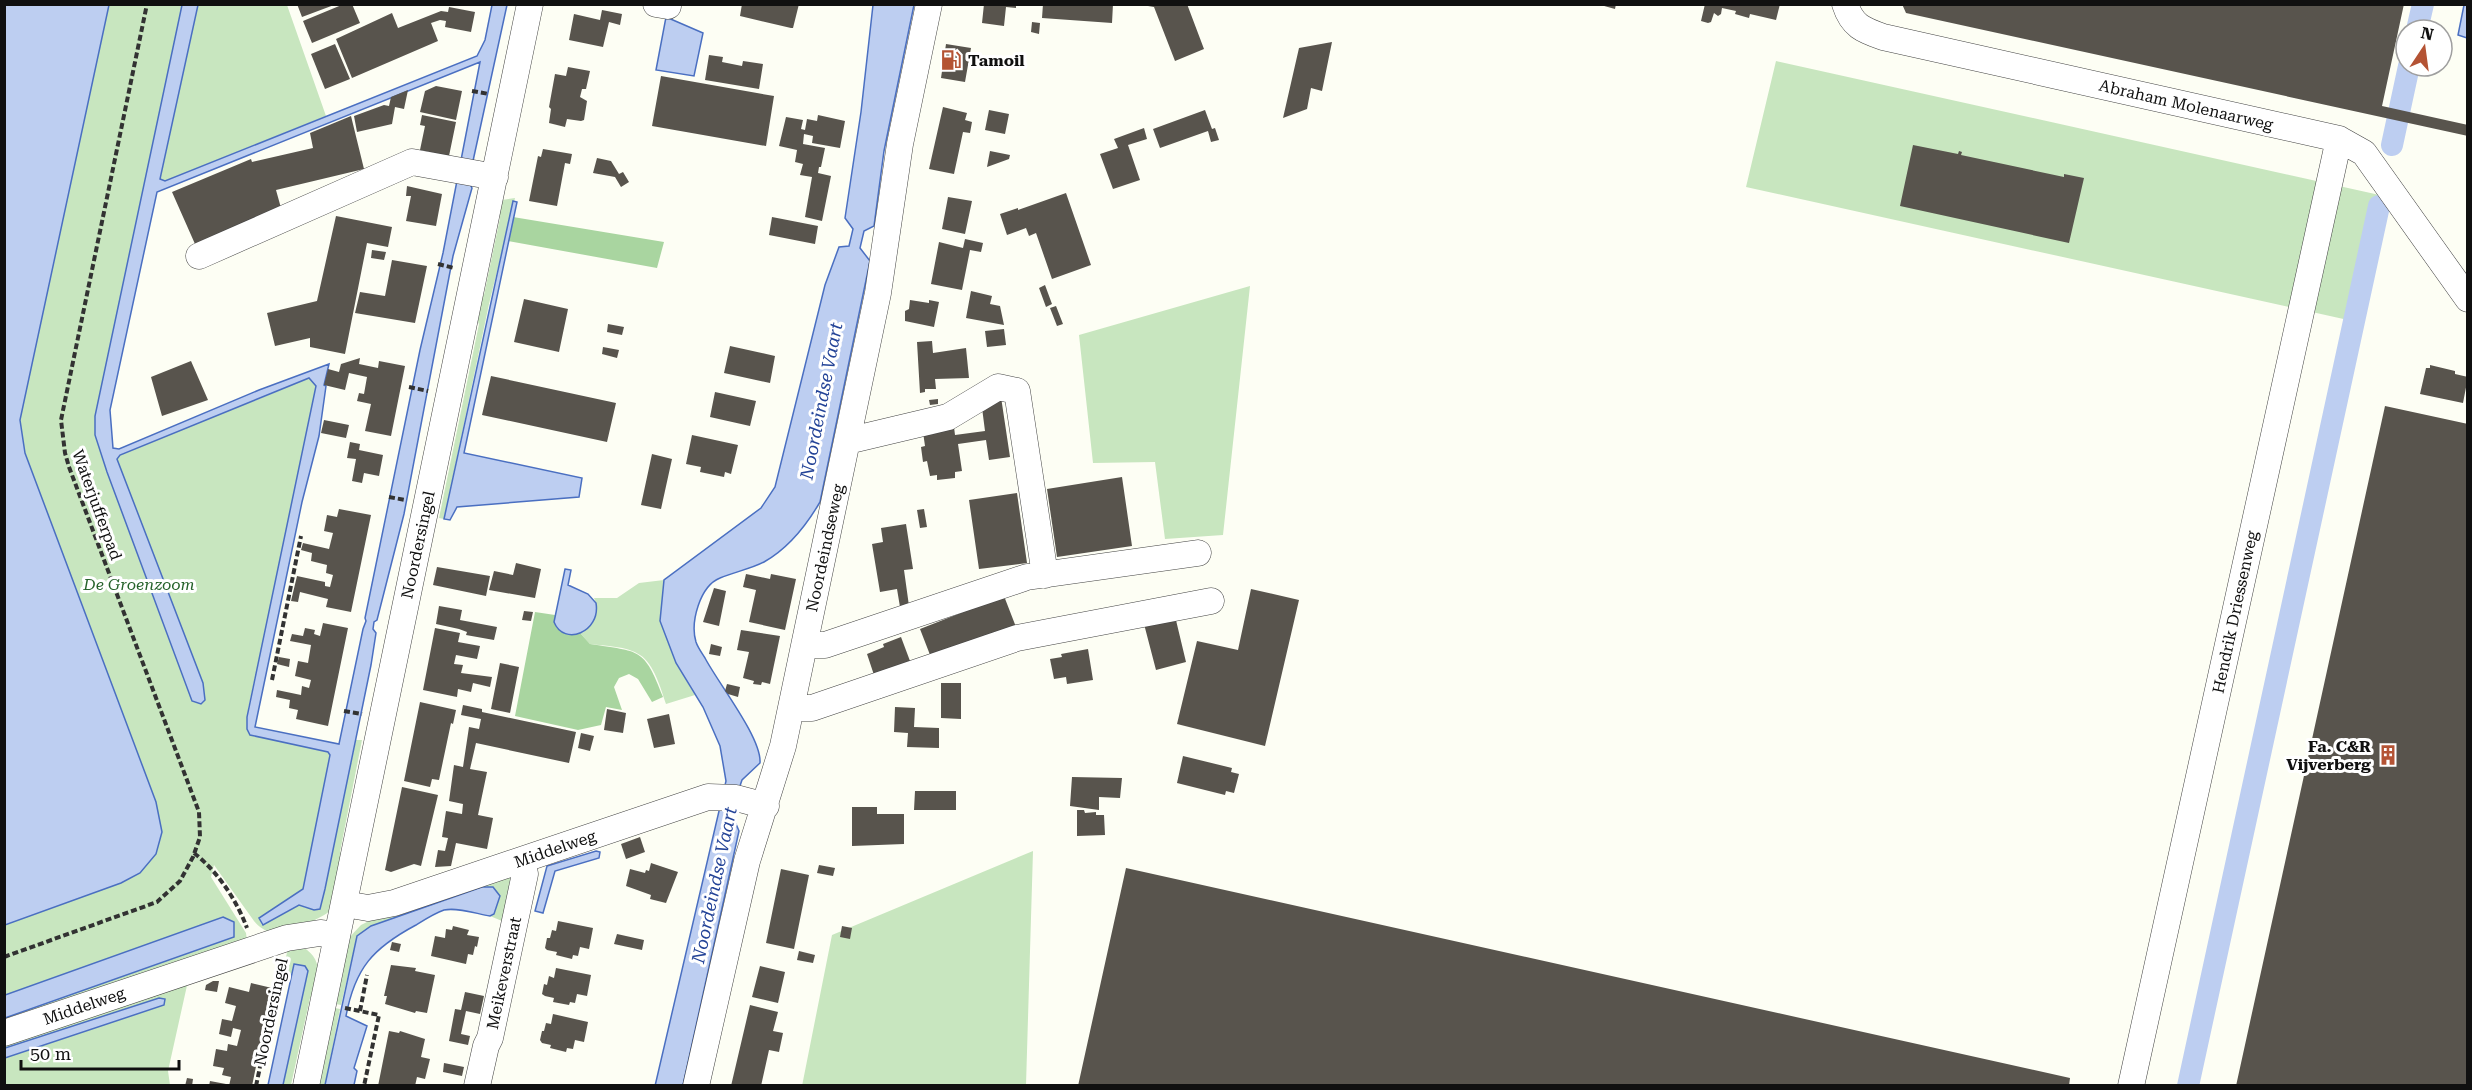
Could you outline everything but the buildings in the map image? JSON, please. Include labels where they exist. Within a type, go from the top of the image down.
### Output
[{"type":"street","name":"Noordersingel","points":[[306,1086],[345,904],[475,173],[530,4]]},
{"type":"street","points":[[656,4],[668,6],[669,4]]},
{"type":"street","name":"Noordeindseweg","points":[[696,1086],[747,861],[783,746],[805,645],[878,293],[900,144],[929,4]]},
{"type":"street","name":"Abraham Molenaarweg","points":[[1845,4],[1848,16],[1862,30],[1883,37],[2339,139],[2364,153],[2468,298]]},
{"type":"street","name":"Hendrik Driessenweg","points":[[2131,1086],[2339,139]]},
{"type":"street","points":[[199,256],[412,162],[475,173]]},
{"type":"street","points":[[847,441],[948,417],[998,387],[1017,391],[1045,575]]},
{"type":"street","points":[[805,645],[825,645],[1027,577],[1198,553]]},
{"type":"street","points":[[791,708],[812,708],[1017,638],[1211,602]]},
{"type":"street","name":"Middelweg","points":[[345,904],[368,909],[380,906],[522,861],[708,797],[729,797],[766,806]]},
{"type":"street","name":"Meikeverstraat","points":[[477,1086],[490,1038],[525,874],[522,861]]},
{"type":"street","name":"Middelweg","points":[[4,1033],[287,938],[320,933],[337,935]]},
{"type":"path","name":"Waterjufferpad","points":[[4,957],[157,902],[180,880],[195,853],[200,837],[199,812],[64,453],[61,420],[147,4]]},
{"type":"path","points":[[472,91],[494,95]]},
{"type":"path","points":[[438,264],[452,267]]},
{"type":"path","points":[[410,387],[430,391]]},
{"type":"path","points":[[389,496],[407,500]]},
{"type":"path","points":[[272,680],[301,536]]},
{"type":"path","points":[[344,711],[363,714]]},
{"type":"path","points":[[195,853],[209,865],[223,883],[243,917],[254,949]]},
{"type":"path","name":"Noordersingel","points":[[256,1086],[287,938]]},
{"type":"path","points":[[360,1011],[367,975]]},
{"type":"path","points":[[353,1009],[379,1015],[364,1086]]},
{"type":"green space","name":"De Groenzoom","points":[[5,5],[187,5],[101,407],[108,453],[254,401],[309,378],[322,376],[248,709],[247,729],[328,752],[330,755],[303,889],[259,918],[262,925],[299,905],[306,908],[320,908],[356,740],[362,740],[340,852],[345,858],[339,891],[333,908],[329,912],[314,921],[273,933],[254,921],[214,865],[211,877],[246,933],[247,942],[192,963],[168,1071],[170,1085],[5,1086]]},
{"type":"green space","points":[[198,5],[287,5],[326,116],[165,181],[160,180]]},
{"type":"green space","points":[[1776,61],[2384,196],[2357,322],[1746,187]]},
{"type":"green space","points":[[515,198],[489,304],[444,519],[439,518],[479,324],[472,311],[473,303],[484,295],[502,200]]},
{"type":"green space","points":[[513,217],[664,242],[657,268],[508,241]]},
{"type":"green space","points":[[1250,286],[1223,535],[1165,539],[1155,462],[1093,463],[1079,335]]},
{"type":"green space","points":[[664,580],[660,621],[676,663],[695,695],[666,704],[653,671],[645,659],[635,652],[622,648],[590,644],[580,633],[584,632],[596,603],[594,598],[617,598],[639,583]]},
{"type":"green space","points":[[535,612],[555,615],[557,628],[565,633],[580,633],[590,644],[630,651],[638,655],[651,669],[663,697],[652,702],[638,679],[629,674],[619,678],[614,687],[622,710],[606,707],[601,725],[578,730],[515,716]]},
{"type":"green space","points":[[1033,851],[1026,1085],[802,1086],[832,935]]},
{"type":"green space","points":[[512,873],[502,921],[490,916],[494,914],[492,887],[482,887],[371,926],[357,936],[341,1005],[331,1003],[346,941],[361,925],[375,918]]},
{"type":"green space","points":[[303,947],[313,957],[318,968],[316,994],[310,998],[291,1085],[283,1085],[308,971],[294,964],[291,976],[282,975],[288,948]]},
{"type":"green space","points":[[330,1007],[340,1009],[325,1085],[314,1086]]},
{"type":"water","points":[[5,4],[109,5],[20,420],[25,453],[156,802],[162,832],[156,854],[140,873],[121,883],[5,925]]},
{"type":"water","points":[[182,5],[198,5],[160,179],[165,181],[477,56],[485,40],[492,5],[507,5],[473,161],[470,184],[472,188],[453,256],[404,514],[377,620],[374,622],[373,629],[376,633],[371,665],[320,909],[314,910],[299,905],[263,925],[259,918],[303,889],[330,755],[328,752],[250,735],[247,729],[247,717],[316,386],[309,378],[120,455],[117,459],[203,683],[205,700],[201,704],[192,701],[107,472],[95,435],[95,416]],"holes":[[[480,62],[443,253],[420,350],[339,744],[255,727],[302,502],[319,436],[326,386],[324,385],[329,364],[259,390],[119,449],[113,448],[110,410],[157,192]]]},
{"type":"water","name":"Noordeindse Vaart","points":[[873,5],[914,5],[884,151],[874,226],[864,231],[860,248],[870,261],[820,502],[796,536],[773,556],[713,582],[702,596],[696,615],[694,634],[697,644],[747,725],[759,752],[760,763],[742,780],[731,812],[739,831],[683,1085],[655,1086],[726,781],[720,746],[703,707],[676,663],[660,621],[664,580],[761,508],[775,487],[825,285],[839,247],[849,246],[853,229],[845,218],[861,112]]},
{"type":"water","points":[[2464,5],[2467,5],[2467,38],[2458,35]]},
{"type":"water","points":[[666,17],[703,33],[694,76],[656,70]]},
{"type":"water","points":[[513,201],[517,202],[464,453],[582,478],[579,497],[457,507],[450,520],[444,519]]},
{"type":"water","points":[[565,569],[571,570],[568,585],[588,594],[596,603],[593,622],[581,633],[573,635],[559,630],[554,622]]},
{"type":"water","points":[[596,851],[600,852],[599,858],[555,871],[543,913],[535,911],[547,866]]},
{"type":"water","points":[[482,887],[493,887],[500,896],[494,914],[490,916],[461,910],[444,910],[388,942],[368,961],[355,985],[346,1016],[367,1026],[354,1068],[357,1071],[354,1085],[325,1085],[357,936],[371,926]]},
{"type":"water","points":[[223,917],[234,922],[234,937],[5,1018],[5,995]]},
{"type":"water","points":[[294,964],[305,966],[308,971],[283,1085],[268,1085]]},
{"type":"water","points":[[159,998],[165,999],[164,1005],[5,1058],[5,1048]]},
{"type":"waterway","points":[[2420,18],[2423,4]]},
{"type":"waterway","points":[[2392,145],[2406,78]]},
{"type":"waterway","points":[[2188,1086],[2379,206]]},
{"type":"place","name":"Tamoil","points":[[951,60]]},
{"type":"place","name":"Fa. C&R Vijverberg","points":[[2388,755]]}]
